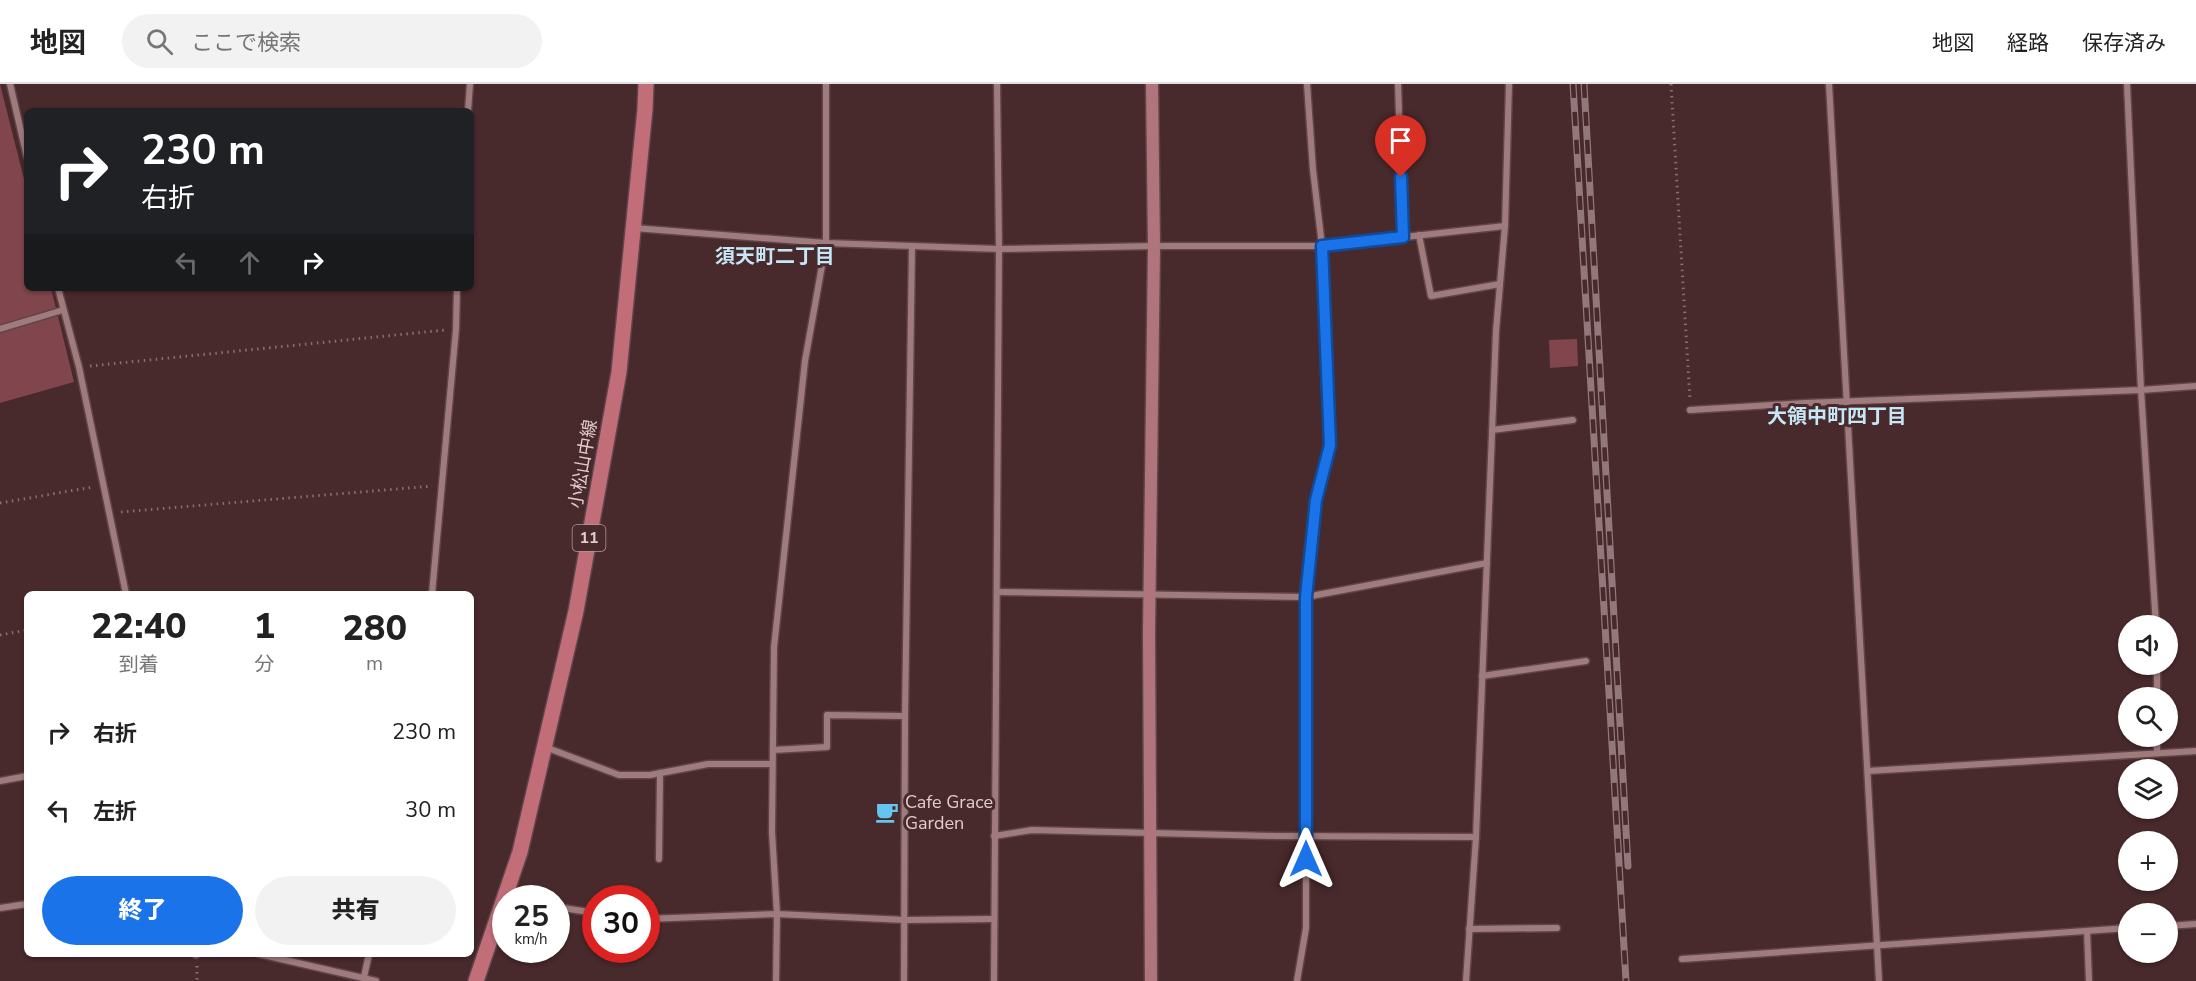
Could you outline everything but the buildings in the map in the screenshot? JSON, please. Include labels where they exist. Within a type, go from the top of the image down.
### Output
[{"type":"main road","name":"小松山中線","points":[[510,885],[520,852],[576,611],[619,372],[645,84]]},
{"type":"main road","name":"小松山中線","points":[[476,981],[492,936]]},
{"type":"street","points":[[10,84],[24,144]]},
{"type":"street","points":[[468,108],[470,84]]},
{"type":"street","points":[[776,981],[777,914],[772,832],[774,647],[805,361],[826,243],[826,84]]},
{"type":"street","points":[[994,981],[999,249],[997,84]]},
{"type":"street","points":[[1151,981],[1150,596],[1154,246],[1152,84]]},
{"type":"street","points":[[1297,981],[1306,928],[1306,597],[1316,500],[1330,445],[1322,246],[1313,170],[1307,84]]},
{"type":"street","points":[[1398,84],[1403,237]]},
{"type":"street","points":[[1466,981],[1476,837],[1496,331],[1505,226],[1509,84]]},
{"type":"street","points":[[1829,84],[1879,981]]},
{"type":"street","points":[[2127,84],[2140,390],[2155,615]]},
{"type":"street","points":[[633,228],[826,243],[999,249],[1322,246],[1505,226]]},
{"type":"street","points":[[1419,235],[1431,296],[1500,284]]},
{"type":"street","points":[[904,981],[905,716],[912,246]]},
{"type":"street","points":[[59,291],[80,367],[125,591]]},
{"type":"street","points":[[432,591],[456,329],[457,291]]},
{"type":"street","points":[[0,329],[63,310]]},
{"type":"street","points":[[1690,410],[2196,386]]},
{"type":"street","points":[[1492,430],[1573,420]]},
{"type":"street","points":[[997,592],[1306,597],[1487,563]]},
{"type":"street","points":[[1482,676],[1586,661]]},
{"type":"street","points":[[772,750],[827,747],[827,715],[905,716]]},
{"type":"street","points":[[544,747],[619,775],[660,773],[708,764],[772,764]]},
{"type":"street","points":[[2157,747],[2157,753]]},
{"type":"street","points":[[1868,771],[2196,751]]},
{"type":"street","points":[[659,859],[660,773]]},
{"type":"street","points":[[0,781],[24,777]]},
{"type":"street","points":[[994,836],[1032,830],[1476,837]]},
{"type":"street","points":[[0,908],[24,904]]},
{"type":"street","points":[[660,918],[777,914],[906,920],[994,919]]},
{"type":"street","points":[[2178,925],[2196,924]]},
{"type":"street","points":[[1469,930],[1557,928]]},
{"type":"street","points":[[1682,959],[2118,929]]},
{"type":"street","points":[[2087,931],[2089,981]]},
{"type":"street","points":[[273,957],[376,981]]},
{"type":"street","points":[[364,977],[368,957]]},
{"type":"path","points":[[1671,84],[1690,410]]},
{"type":"path","points":[[80,367],[456,329]]},
{"type":"path","points":[[0,503],[104,484]]},
{"type":"path","points":[[110,513],[442,485]]},
{"type":"path","points":[[0,635],[24,631]]},
{"type":"shaded area","points":[[0,84],[24,179],[24,291],[52,291],[74,382],[0,403]]},
{"type":"shaded area","points":[[1577,339],[1578,366],[1550,368],[1549,340]]},
{"type":"railway","points":[[1573,84],[1626,981]]},
{"type":"railway","points":[[1584,84],[1628,866]]},
{"type":"place","name":"Cafe Grace Garden","points":[[887,812]]},
{"type":"district","name":"須天町二丁目","points":[[775,256]]},
{"type":"district","name":"大領中町四丁目","points":[[1837,416]]},
{"type":"route","points":[[1306,859],[1306,597],[1316,500],[1330,445],[1322,246],[1403,237],[1401,177]]}]
